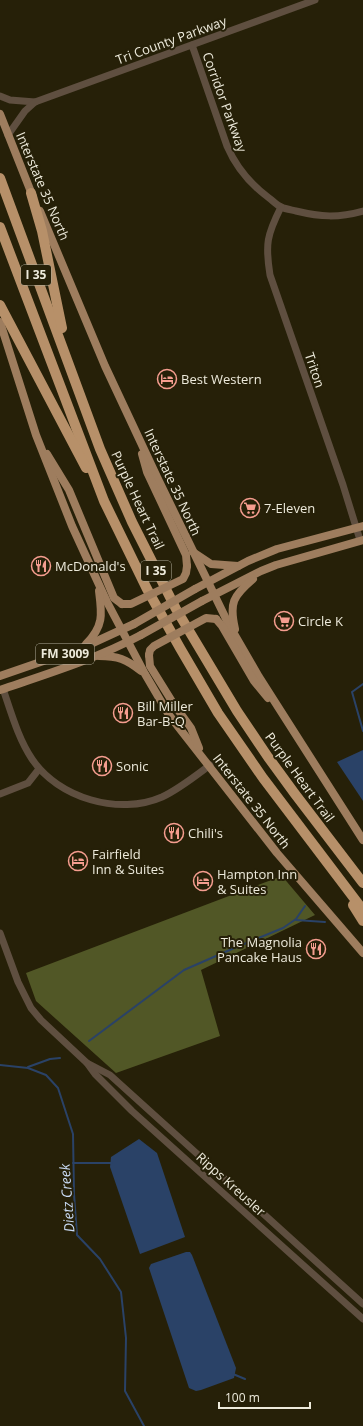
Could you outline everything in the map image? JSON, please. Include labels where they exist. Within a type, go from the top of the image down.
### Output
[{"type":"highway","name":"Purple Heart Trail","points":[[0,178],[100,449],[132,522],[176,609],[237,711],[295,794],[363,883]]},
{"type":"highway","points":[[31,193],[44,239],[54,297],[72,371]]},
{"type":"highway","name":"I 35","points":[[0,227],[104,501],[147,589],[218,712],[263,778],[363,910]]},
{"type":"highway","points":[[0,305],[75,449],[104,501]]},
{"type":"highway","points":[[334,845],[363,874]]},
{"type":"highway","points":[[329,866],[363,921]]},
{"type":"main road","name":"Interstate 35 North","points":[[0,114],[31,193],[70,280],[97,347],[193,552],[259,677],[293,728],[363,840]]},
{"type":"main road","name":"Interstate 35 North","points":[[0,322],[36,435],[72,526],[121,631],[145,674],[169,715],[210,765],[277,852],[363,952]]},
{"type":"main road","points":[[36,435],[69,490],[114,598],[122,604],[131,604],[183,579],[187,566],[186,555],[146,472],[137,435]]},
{"type":"main road","name":"FM 3009","points":[[0,676],[84,647],[121,631],[248,561],[277,549],[360,527]]},
{"type":"main road","name":"FM 3009","points":[[2,690],[94,656],[127,642],[214,594],[276,565],[362,540]]},
{"type":"main road","points":[[193,552],[211,564],[239,566]]},
{"type":"main road","points":[[238,639],[232,616],[234,599],[239,591],[261,572]]},
{"type":"main road","points":[[84,647],[94,636],[101,618],[102,609],[97,582]]},
{"type":"main road","points":[[204,758],[191,728],[173,703],[150,666],[149,655],[150,650],[154,646],[206,618],[216,619],[222,626],[254,681],[293,728]]},
{"type":"main road","points":[[94,656],[111,656],[124,659],[145,674]]},
{"type":"street","name":"Tri County Parkway","points":[[8,135],[25,110],[35,102],[315,0]]},
{"type":"street","name":"Corridor Parkway","points":[[192,45],[233,160],[245,176],[261,192],[281,207],[315,215],[346,216],[363,211]]},
{"type":"street","name":"Tri County Parkway","points":[[0,96],[10,100],[35,102]]},
{"type":"street","name":"Triton","points":[[281,207],[271,227],[266,250],[270,275],[360,527],[362,540]]},
{"type":"street","points":[[2,690],[31,758],[39,769],[57,785],[77,796],[92,801],[127,804],[138,803],[161,797],[182,786],[210,765]]},
{"type":"street","points":[[0,794],[28,783],[39,769]]},
{"type":"street","name":"Ripps Kreusler","points":[[0,933],[18,982],[31,1008],[41,1020],[87,1062],[110,1075],[363,1304]]},
{"type":"street","name":"Ripps Kreusler","points":[[87,1062],[94,1074],[132,1111],[363,1319]]},
{"type":"green space","points":[[282,876],[315,915],[201,970],[220,1036],[116,1073],[36,1001],[26,973]]},
{"type":"water","points":[[363,750],[363,801],[337,762]]},
{"type":"water","points":[[139,1139],[157,1153],[185,1237],[140,1254],[110,1167],[111,1157]]},
{"type":"water","points":[[190,1252],[192,1255],[236,1368],[234,1378],[196,1391],[189,1388],[149,1268],[151,1264]]},
{"type":"waterway","points":[[363,684],[352,692],[363,731]]},
{"type":"waterway","points":[[89,1041],[184,970],[283,928],[296,919],[305,906]]},
{"type":"waterway","points":[[296,920],[325,922]]},
{"type":"waterway","points":[[28,1067],[50,1059],[60,1058]]},
{"type":"waterway","name":"Dietz Creek","points":[[0,1065],[28,1068],[46,1075],[58,1088],[73,1134],[74,1194],[77,1235],[100,1259],[121,1292],[126,1338],[125,1391],[144,1426]]},
{"type":"waterway","points":[[73,1163],[112,1163]]},
{"type":"waterway","points":[[233,1374],[245,1379]]},
{"type":"place","name":"Best Western","points":[[167,379]]},
{"type":"place","name":"7-Eleven","points":[[250,508]]},
{"type":"place","name":"McDonald's","points":[[41,566]]},
{"type":"place","name":"Circle K","points":[[284,621]]},
{"type":"place","name":"Bill Miller Bar-B-Q","points":[[123,713]]},
{"type":"place","name":"Sonic","points":[[102,766]]},
{"type":"place","name":"Chili's","points":[[174,833]]},
{"type":"place","name":"Fairfield Inn & Suites","points":[[78,861]]},
{"type":"place","name":"Hampton Inn & Suites","points":[[203,881]]},
{"type":"place","name":"The Magnolia Pancake Haus","points":[[316,949]]}]
